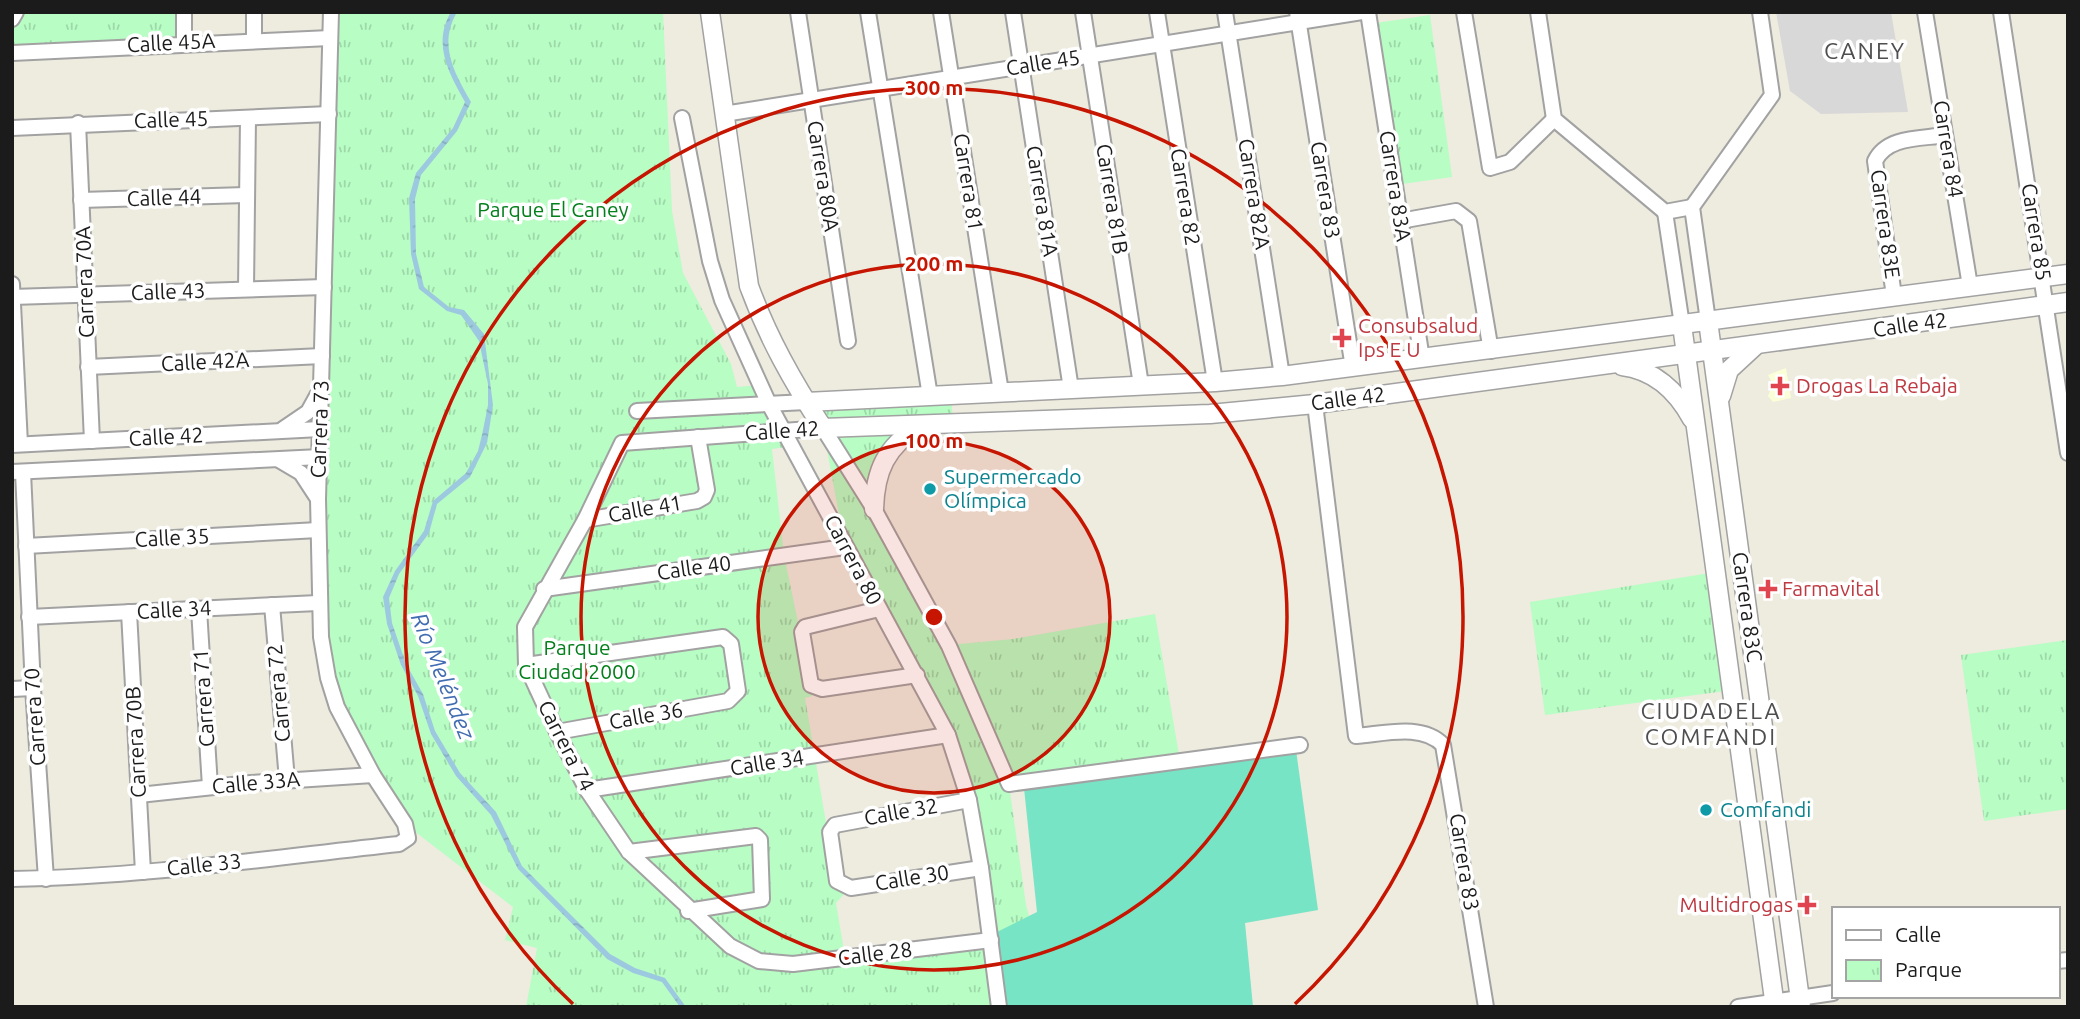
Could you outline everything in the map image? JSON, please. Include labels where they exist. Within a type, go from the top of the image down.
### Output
[{"type":"street","points":[[12,19],[16,12]]},
{"type":"street","points":[[184,12],[184,42]]},
{"type":"street","points":[[254,12],[254,39]]},
{"type":"street","name":"Carrera 73","points":[[331,12],[318,499],[318,603],[323,652],[331,692],[373,775],[405,824],[407,840],[394,845]]},
{"type":"street","name":"Carrera 80","points":[[710,12],[749,286],[764,328],[806,402],[874,509],[949,646],[1009,784],[1300,745]]},
{"type":"street","name":"Carrera 80A","points":[[798,12],[848,341]]},
{"type":"street","points":[[869,12],[930,396]]},
{"type":"street","name":"Carrera 81","points":[[941,12],[1001,392]]},
{"type":"street","name":"Carrera 81A","points":[[1013,12],[1071,389]]},
{"type":"street","name":"Carrera 81B","points":[[1083,12],[1141,385]]},
{"type":"street","name":"Carrera 82","points":[[1157,12],[1214,382]]},
{"type":"street","name":"Carrera 82A","points":[[1225,12],[1282,376]]},
{"type":"street","name":"Calle 45","points":[[724,114],[1228,33],[1298,17],[1362,12]]},
{"type":"street","name":"Carrera 83A","points":[[1368,12],[1422,359]]},
{"type":"street","points":[[1464,12],[1490,168],[1510,162],[1554,119]]},
{"type":"street","points":[[1538,12],[1554,119],[1665,212],[1692,207],[1772,95],[1760,12]]},
{"type":"street","name":"Carrera 84","points":[[1925,12],[1970,286]]},
{"type":"street","name":"Carrera 85","points":[[2001,12],[2068,453]]},
{"type":"street","name":"Carrera 83","points":[[1298,17],[1353,368]]},
{"type":"street","name":"Calle 45A","points":[[12,53],[184,42],[330,38]]},
{"type":"street","name":"Calle 45","points":[[12,128],[329,114]]},
{"type":"street","points":[[246,289],[248,118]]},
{"type":"street","name":"Carrera 80","points":[[682,118],[710,261],[722,300],[769,404],[948,735],[969,800],[981,867],[999,1007]]},
{"type":"street","name":"Carrera 70A","points":[[78,123],[92,441]]},
{"type":"street","name":"Carrera 83E","points":[[1894,296],[1875,170],[1880,152],[1895,143],[1945,135]]},
{"type":"street","name":"Calle 44","points":[[81,200],[246,195]]},
{"type":"street","name":"Carrera 83C","points":[[1692,207],[1800,1002]]},
{"type":"street","points":[[1400,221],[1447,211],[1463,214],[1472,229],[1491,351]]},
{"type":"street","name":"Carrera 83C","points":[[1665,212],[1775,1004]]},
{"type":"street","name":"Calle 42","points":[[637,411],[1214,382],[1282,376],[1491,351],[2068,274]]},
{"type":"street","points":[[12,284],[16,444]]},
{"type":"street","name":"Calle 43","points":[[13,297],[324,287]]},
{"type":"street","name":"Calle 42","points":[[622,443],[823,428],[1210,414],[1315,404],[2068,302]]},
{"type":"street","points":[[1720,407],[1721,394],[1729,370],[1746,352],[1757,345]]},
{"type":"street","name":"Calle 42A","points":[[88,367],[322,356]]},
{"type":"street","points":[[1605,365],[1636,370],[1665,384],[1680,399],[1698,438]]},
{"type":"street","points":[[275,432],[308,412],[322,384]]},
{"type":"street","name":"Carrera 83","points":[[1315,404],[1356,736],[1421,731],[1435,736],[1443,745],[1486,1007]]},
{"type":"street","points":[[874,509],[875,482],[884,457],[902,437],[925,424]]},
{"type":"street","name":"Calle 42","points":[[16,444],[320,429]]},
{"type":"street","name":"Calle 41","points":[[585,520],[697,501],[704,497],[707,490],[698,437]]},
{"type":"street","name":"Carrera 74","points":[[622,443],[585,520],[525,627],[526,665],[587,790],[629,852],[688,911],[730,946],[759,961]]},
{"type":"street","name":"Calle 42","points":[[18,472],[320,457]]},
{"type":"street","points":[[275,459],[301,473],[318,499]]},
{"type":"street","name":"Carrera 70","points":[[18,472],[26,546],[46,878]]},
{"type":"street","name":"Calle 35","points":[[26,546],[318,530]]},
{"type":"street","name":"Calle 40","points":[[544,589],[845,547]]},
{"type":"street","name":"Calle 34","points":[[29,617],[318,603]]},
{"type":"street","name":"Carrera 72","points":[[272,605],[287,780]]},
{"type":"street","name":"Carrera 71","points":[[199,609],[210,787]]},
{"type":"street","points":[[879,609],[805,627],[802,632],[811,685],[816,689],[916,675]]},
{"type":"street","name":"Carrera 70B","points":[[129,612],[143,872]]},
{"type":"street","name":"Calle 36","points":[[526,665],[723,637],[731,644],[738,691],[734,698],[557,732]]},
{"type":"street","points":[[1727,650],[1741,657],[1750,652],[1752,646]]},
{"type":"street","points":[[12,689],[33,688]]},
{"type":"street","points":[[1735,710],[1739,702],[1747,699],[1755,701],[1760,708]]},
{"type":"street","name":"Calle 34","points":[[587,790],[948,735]]},
{"type":"street","name":"Calle 33A","points":[[139,795],[287,780],[373,775]]},
{"type":"street","name":"Calle 32","points":[[843,886],[837,881],[830,832],[835,825],[969,800]]},
{"type":"street","points":[[629,852],[756,836],[760,840],[762,899],[688,911]]},
{"type":"street","name":"Calle 33","points":[[12,879],[143,872],[394,845]]},
{"type":"street","name":"Calle 30","points":[[843,886],[851,888],[981,867]]},
{"type":"street","name":"Calle 28","points":[[759,961],[793,964],[991,940]]},
{"type":"street","points":[[1738,1007],[1800,1002],[1832,993]]},
{"type":"shaded area","points":[[1776,12],[1891,12],[1908,112],[1821,114],[1790,91]]},
{"type":"shaded area","name":"Drogas La Rebaja","points":[[1786,368],[1791,398],[1773,402],[1768,396],[1773,384],[1768,375]]},
{"type":"green space","points":[[16,12],[184,12],[184,42],[12,53],[12,19]]},
{"type":"green space","name":"Parque Ciudad 2000","points":[[331,12],[663,12],[672,211],[683,273],[731,364],[737,387],[760,385],[793,446],[772,449],[784,555],[811,685],[812,696],[805,698],[826,823],[843,886],[844,894],[836,903],[843,945],[852,957],[991,939],[948,735],[845,547],[823,428],[806,402],[951,395],[953,422],[902,437],[874,509],[949,645],[1013,639],[1155,614],[1180,761],[1009,785],[1026,905],[1053,1007],[526,1007],[537,948],[505,940],[513,907],[405,824],[343,720],[323,651]]},
{"type":"green space","points":[[1430,15],[1452,177],[1395,185],[1369,24]]},
{"type":"green space","points":[[1716,572],[1733,690],[1545,715],[1530,602]]},
{"type":"green space","points":[[2068,640],[2068,809],[1984,821],[1961,655]]},
{"type":"green space","points":[[1296,750],[1318,910],[1245,923],[1253,1007],[1004,1007],[995,933],[1037,912],[1024,788]]},
{"type":"water","points":[[451,12],[457,12],[449,36],[450,58],[471,102],[457,131],[421,175],[415,199],[416,254],[424,287],[449,307],[464,310],[484,334],[493,405],[487,443],[470,477],[437,504],[429,533],[399,574],[389,598],[392,623],[406,664],[423,694],[435,731],[460,773],[496,812],[522,866],[610,954],[635,968],[665,978],[686,1007],[680,1007],[662,982],[633,973],[607,959],[518,869],[491,815],[456,776],[431,734],[418,696],[401,665],[387,624],[383,597],[395,571],[424,531],[433,501],[466,473],[478,451],[488,405],[488,384],[479,341],[461,315],[447,311],[419,289],[411,254],[409,198],[416,173],[453,128],[465,102],[453,80],[443,47],[445,24]]},
{"type":"place","name":"Consubsalud Ips E U","points":[[1342,338]]},
{"type":"place","name":"Drogas La Rebaja","points":[[1780,386]]},
{"type":"place","name":"Supermercado Olímpica","points":[[930,489]]},
{"type":"place","name":"Farmavital","points":[[1768,589]]},
{"type":"place","name":"Comfandi","points":[[1706,810]]},
{"type":"place","name":"Multidrogas","points":[[1807,905]]},
{"type":"district","name":"CANEY","points":[[1865,51]]},
{"type":"district","name":"CIUDADELA COMFANDI","points":[[1711,724]]},
{"type":"park label","name":"Parque El Caney","points":[[553,210]]},
{"type":"water label","name":"Río Meléndez","points":[[443,676]]}]
